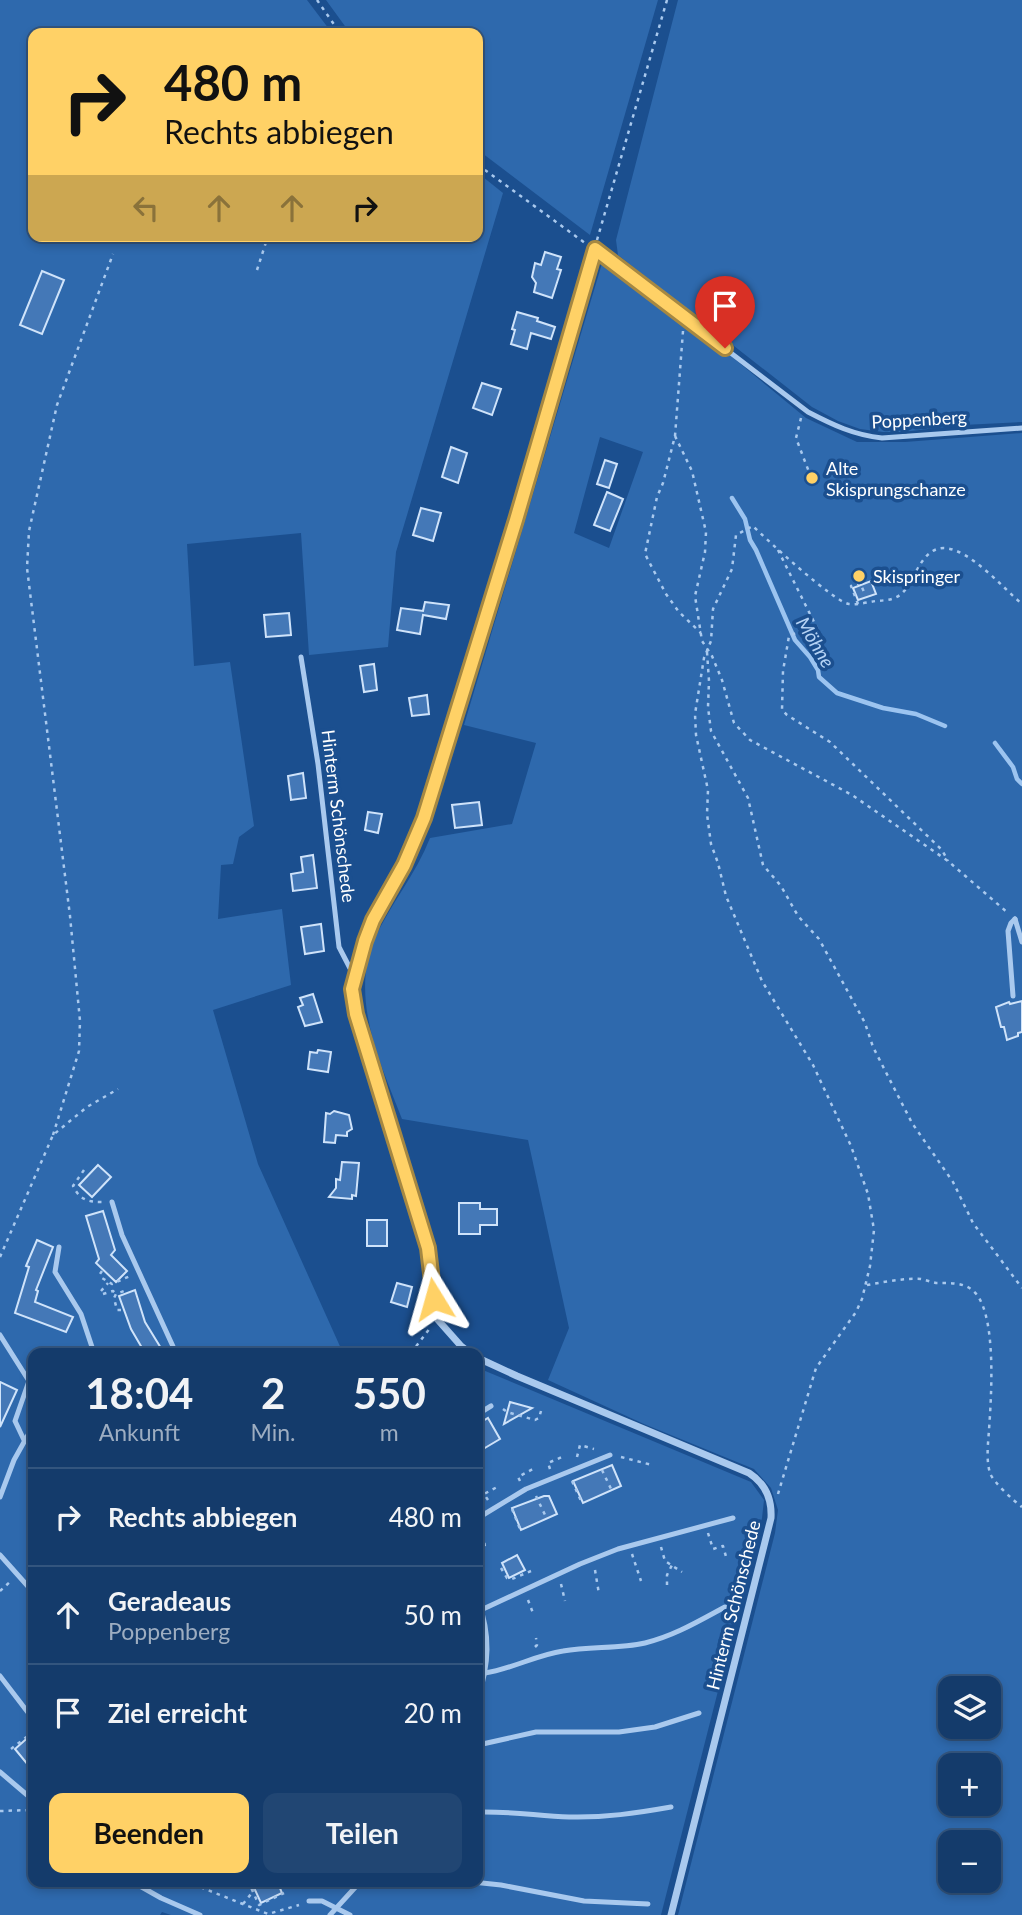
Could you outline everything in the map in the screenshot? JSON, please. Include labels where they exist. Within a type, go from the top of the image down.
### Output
[{"type":"street","name":"Hinterm Schönschede","points":[[438,1320],[428,1248],[356,1014],[352,989],[373,920],[404,865],[424,818],[520,507],[595,249]]},
{"type":"street","points":[[438,1320],[464,1348]]},
{"type":"street","name":"Hinterm Schönschede","points":[[483,1360],[749,1473],[757,1478],[766,1490],[771,1511],[726,1703],[671,1915]]},
{"type":"lane","name":"Poppenberg","points":[[595,249],[804,408],[835,426],[859,435],[882,438],[1022,428]]},
{"type":"lane","name":"Hinterm Schönschede","points":[[301,657],[318,764],[339,947],[354,976]]},
{"type":"lane","points":[[1015,919],[1022,942]]},
{"type":"lane","points":[[1013,996],[1008,931],[1015,919]]},
{"type":"lane","points":[[112,1202],[122,1235],[174,1348]]},
{"type":"lane","points":[[59,1247],[55,1272],[81,1314],[92,1348]]},
{"type":"lane","points":[[0,1335],[28,1379]]},
{"type":"lane","points":[[24,1440],[15,1421],[28,1384]]},
{"type":"lane","points":[[483,1412],[491,1406]]},
{"type":"lane","points":[[0,1497],[28,1434]]},
{"type":"lane","points":[[483,1515],[532,1487],[607,1456]]},
{"type":"lane","points":[[483,1609],[593,1559],[659,1537],[733,1518]]},
{"type":"lane","points":[[0,1555],[28,1586]]},
{"type":"lane","points":[[485,1673],[504,1670],[539,1656],[564,1651],[643,1643],[677,1633],[724,1607]]},
{"type":"lane","points":[[483,1618],[488,1654],[483,1680]]},
{"type":"lane","points":[[0,1676],[28,1712]]},
{"type":"lane","points":[[483,1744],[536,1732],[619,1732],[643,1729],[699,1713]]},
{"type":"lane","points":[[0,1772],[28,1796]]},
{"type":"lane","points":[[483,1812],[568,1817],[617,1816],[671,1807]]},
{"type":"lane","points":[[483,1883],[584,1901],[648,1904]]},
{"type":"lane","points":[[142,1887],[200,1915]]},
{"type":"lane","points":[[330,1915],[355,1887]]},
{"type":"lane","points":[[309,1901],[322,1900],[350,1915]]},
{"type":"path","points":[[317,0],[337,28]]},
{"type":"path","points":[[483,169],[595,249],[667,0]]},
{"type":"path","points":[[257,270],[266,242]]},
{"type":"path","points":[[0,1256],[53,1135],[79,1051],[80,1021],[68,902],[27,568],[29,531],[57,405],[113,254]]},
{"type":"path","points":[[686,318],[680,346],[675,436],[657,497],[645,554],[666,594],[679,612],[701,633]]},
{"type":"path","points":[[804,408],[796,438],[809,472]]},
{"type":"path","points":[[675,436],[692,471],[706,532],[705,552],[695,596],[702,641],[722,680],[734,723],[758,745],[852,795],[948,861],[1015,919]]},
{"type":"path","points":[[771,1511],[816,1368],[856,1312],[866,1285],[874,1230],[862,1175],[822,1082],[762,981],[726,896],[711,844],[707,814],[708,790],[695,725],[696,698],[710,641],[713,609],[732,569],[734,543],[739,532],[753,526],[840,600],[850,604],[898,597],[907,588],[926,557],[940,548],[953,550],[974,562],[1022,604]]},
{"type":"path","points":[[778,550],[817,628],[817,636],[810,639],[796,633],[789,636],[783,671],[782,710],[830,742],[942,850],[948,861]]},
{"type":"path","points":[[858,604],[851,586],[860,583],[865,594]]},
{"type":"path","points":[[707,649],[711,731],[748,798],[763,864],[781,886],[798,916],[819,939],[865,1023],[873,1047],[912,1123],[953,1182],[973,1223],[1022,1288]]},
{"type":"path","points":[[53,1135],[88,1107],[118,1090]]},
{"type":"path","points":[[84,1170],[73,1186],[77,1195],[93,1202],[112,1202]]},
{"type":"path","points":[[102,1271],[100,1275],[108,1283],[117,1283],[138,1269]]},
{"type":"path","points":[[866,1285],[922,1280],[960,1285],[977,1294],[986,1315],[991,1356],[987,1440],[989,1467],[993,1480],[1005,1489],[1008,1497],[1022,1507]]},
{"type":"path","points":[[108,1283],[102,1293],[113,1290],[116,1294]]},
{"type":"path","points":[[121,1310],[117,1310],[114,1305],[114,1298],[116,1294],[124,1291],[124,1287]]},
{"type":"path","points":[[415,1348],[438,1320]]},
{"type":"path","points":[[503,1409],[535,1420],[539,1418],[541,1411]]},
{"type":"path","points":[[582,1503],[572,1480],[575,1479],[572,1471],[580,1445],[594,1448]]},
{"type":"path","points":[[612,1491],[601,1468],[606,1465],[607,1456],[652,1465]]},
{"type":"path","points":[[493,1509],[484,1494],[499,1486]]},
{"type":"path","points":[[532,1487],[546,1517]]},
{"type":"path","points":[[508,1500],[520,1529]]},
{"type":"path","points":[[705,1525],[713,1549],[723,1546],[727,1560]]},
{"type":"path","points":[[483,1537],[485,1547]]},
{"type":"path","points":[[659,1537],[665,1561],[682,1572]]},
{"type":"path","points":[[629,1546],[641,1581]]},
{"type":"path","points":[[593,1559],[599,1594]]},
{"type":"path","points":[[667,1584],[672,1565]]},
{"type":"path","points":[[501,1568],[507,1578],[512,1579],[531,1571]]},
{"type":"path","points":[[558,1574],[565,1601]]},
{"type":"path","points":[[525,1590],[533,1613]]},
{"type":"path","points":[[12,1749],[28,1736]]},
{"type":"path","points":[[0,1811],[28,1810]]},
{"type":"path","points":[[200,1887],[268,1914],[309,1901]]},
{"type":"path","points":[[252,1887],[259,1905],[284,1894]]},
{"type":"path","points":[[243,1904],[254,1890]]},
{"type":"shaded area","points":[[0,0],[307,0],[328,28],[28,28],[28,242],[483,242],[483,177],[503,193],[396,552],[388,647],[309,655],[301,533],[187,544],[194,666],[230,662],[254,826],[239,837],[233,864],[221,865],[218,919],[282,909],[291,985],[213,1010],[258,1164],[341,1348],[28,1348],[28,1887],[483,1887],[483,1370],[751,1482],[764,1500],[762,1518],[661,1915],[171,1915],[162,1912],[160,1915],[0,1915]]},
{"type":"shaded area","points":[[326,0],[658,0],[590,235],[483,154],[483,28],[346,28]]},
{"type":"shaded area","points":[[678,0],[1022,0],[1022,422],[883,432],[860,429],[838,421],[812,407],[618,255],[616,240]]},
{"type":"shaded area","points":[[603,260],[685,318],[806,418],[857,442],[905,442],[1022,433],[1022,1915],[678,1915],[775,1533],[778,1510],[771,1488],[754,1469],[644,1424],[548,1380],[569,1328],[528,1140],[402,1119],[377,1053],[366,1007],[368,961],[375,938],[430,838],[512,824],[536,743],[464,725]],"holes":[[[600,437],[643,452],[609,548],[574,533]]]},
{"type":"building","points":[[545,252],[561,257],[557,269],[561,270],[552,298],[534,292],[536,283],[532,277],[535,263],[541,265]]},
{"type":"building","points":[[42,271],[64,280],[42,334],[20,325]]},
{"type":"building","points":[[517,312],[538,318],[537,321],[555,327],[551,339],[531,333],[527,349],[511,344]]},
{"type":"building","points":[[482,383],[501,389],[492,415],[473,408]]},
{"type":"building","points":[[451,447],[467,453],[458,483],[442,477]]},
{"type":"building","points":[[605,460],[617,464],[609,488],[597,484]]},
{"type":"building","points":[[607,492],[623,499],[610,531],[594,525]]},
{"type":"building","points":[[421,508],[441,513],[433,541],[413,535]]},
{"type":"building","points":[[871,581],[876,594],[858,600],[853,588]]},
{"type":"building","points":[[425,602],[449,605],[446,619],[423,615],[420,634],[397,630],[401,608],[423,611]]},
{"type":"building","points":[[289,613],[291,635],[266,637],[264,615]]},
{"type":"building","points":[[374,664],[377,690],[364,692],[360,666]]},
{"type":"building","points":[[427,695],[429,714],[412,716],[409,698]]},
{"type":"building","points":[[303,773],[306,798],[291,800],[288,776]]},
{"type":"building","points":[[479,802],[482,825],[455,828],[452,805]]},
{"type":"building","points":[[368,812],[382,814],[378,833],[365,830]]},
{"type":"building","points":[[313,855],[317,888],[293,891],[291,874],[303,872],[301,857]]},
{"type":"building","points":[[321,924],[324,951],[305,954],[301,927]]},
{"type":"building","points":[[313,994],[322,1022],[305,1026],[298,1007],[303,1005],[300,998]]},
{"type":"building","points":[[1022,1001],[1022,1032],[1007,1040],[996,1007]]},
{"type":"building","points":[[318,1050],[331,1052],[328,1072],[308,1069],[310,1052],[317,1053]]},
{"type":"building","points":[[334,1111],[349,1115],[352,1129],[347,1132],[347,1136],[336,1135],[335,1143],[324,1142],[326,1113]]},
{"type":"building","points":[[342,1162],[359,1163],[356,1196],[352,1195],[352,1199],[329,1197],[336,1188],[336,1179],[340,1180]]},
{"type":"building","points":[[98,1165],[111,1177],[92,1197],[79,1185]]},
{"type":"building","points":[[459,1203],[480,1203],[480,1209],[497,1209],[497,1225],[480,1225],[480,1234],[459,1234]]},
{"type":"building","points":[[103,1211],[115,1250],[111,1255],[127,1271],[116,1282],[96,1263],[99,1259],[86,1216]]},
{"type":"building","points":[[367,1220],[387,1220],[387,1246],[367,1246]]},
{"type":"building","points":[[37,1240],[53,1247],[36,1290],[35,1302],[73,1317],[66,1332],[15,1313],[29,1267],[26,1266]]},
{"type":"building","points":[[397,1283],[412,1287],[407,1307],[391,1302]]},
{"type":"building","points":[[135,1290],[145,1322],[161,1348],[142,1348],[131,1329],[119,1296]]},
{"type":"building","points":[[0,1382],[17,1390],[0,1427]]},
{"type":"building","points":[[510,1402],[532,1408],[504,1424]]},
{"type":"building","points":[[488,1418],[500,1439],[483,1449],[483,1421]]},
{"type":"building","points":[[612,1465],[621,1486],[583,1503],[573,1481]]},
{"type":"building","points":[[549,1496],[557,1514],[521,1530],[512,1508]]},
{"type":"building","points":[[517,1555],[525,1570],[509,1578],[502,1563]]},
{"type":"building","points":[[28,1737],[28,1765],[15,1749]]},
{"type":"building","points":[[254,1887],[280,1887],[282,1893],[261,1903]]},
{"type":"waterway","name":"Möhne","points":[[732,498],[745,519],[750,540],[795,640],[810,657],[819,677],[837,693],[883,708],[916,714],[945,726]]},
{"type":"waterway","name":"Möhne","points":[[995,743],[1022,784]]},
{"type":"place","name":"Alte Skisprungschanze","points":[[812,478]]},
{"type":"place","name":"Skispringer","points":[[859,576]]},
{"type":"route","points":[[434,1299],[428,1248],[356,1014],[352,989],[358,961],[373,920],[404,865],[424,818],[516,520],[595,249],[725,348]]}]
